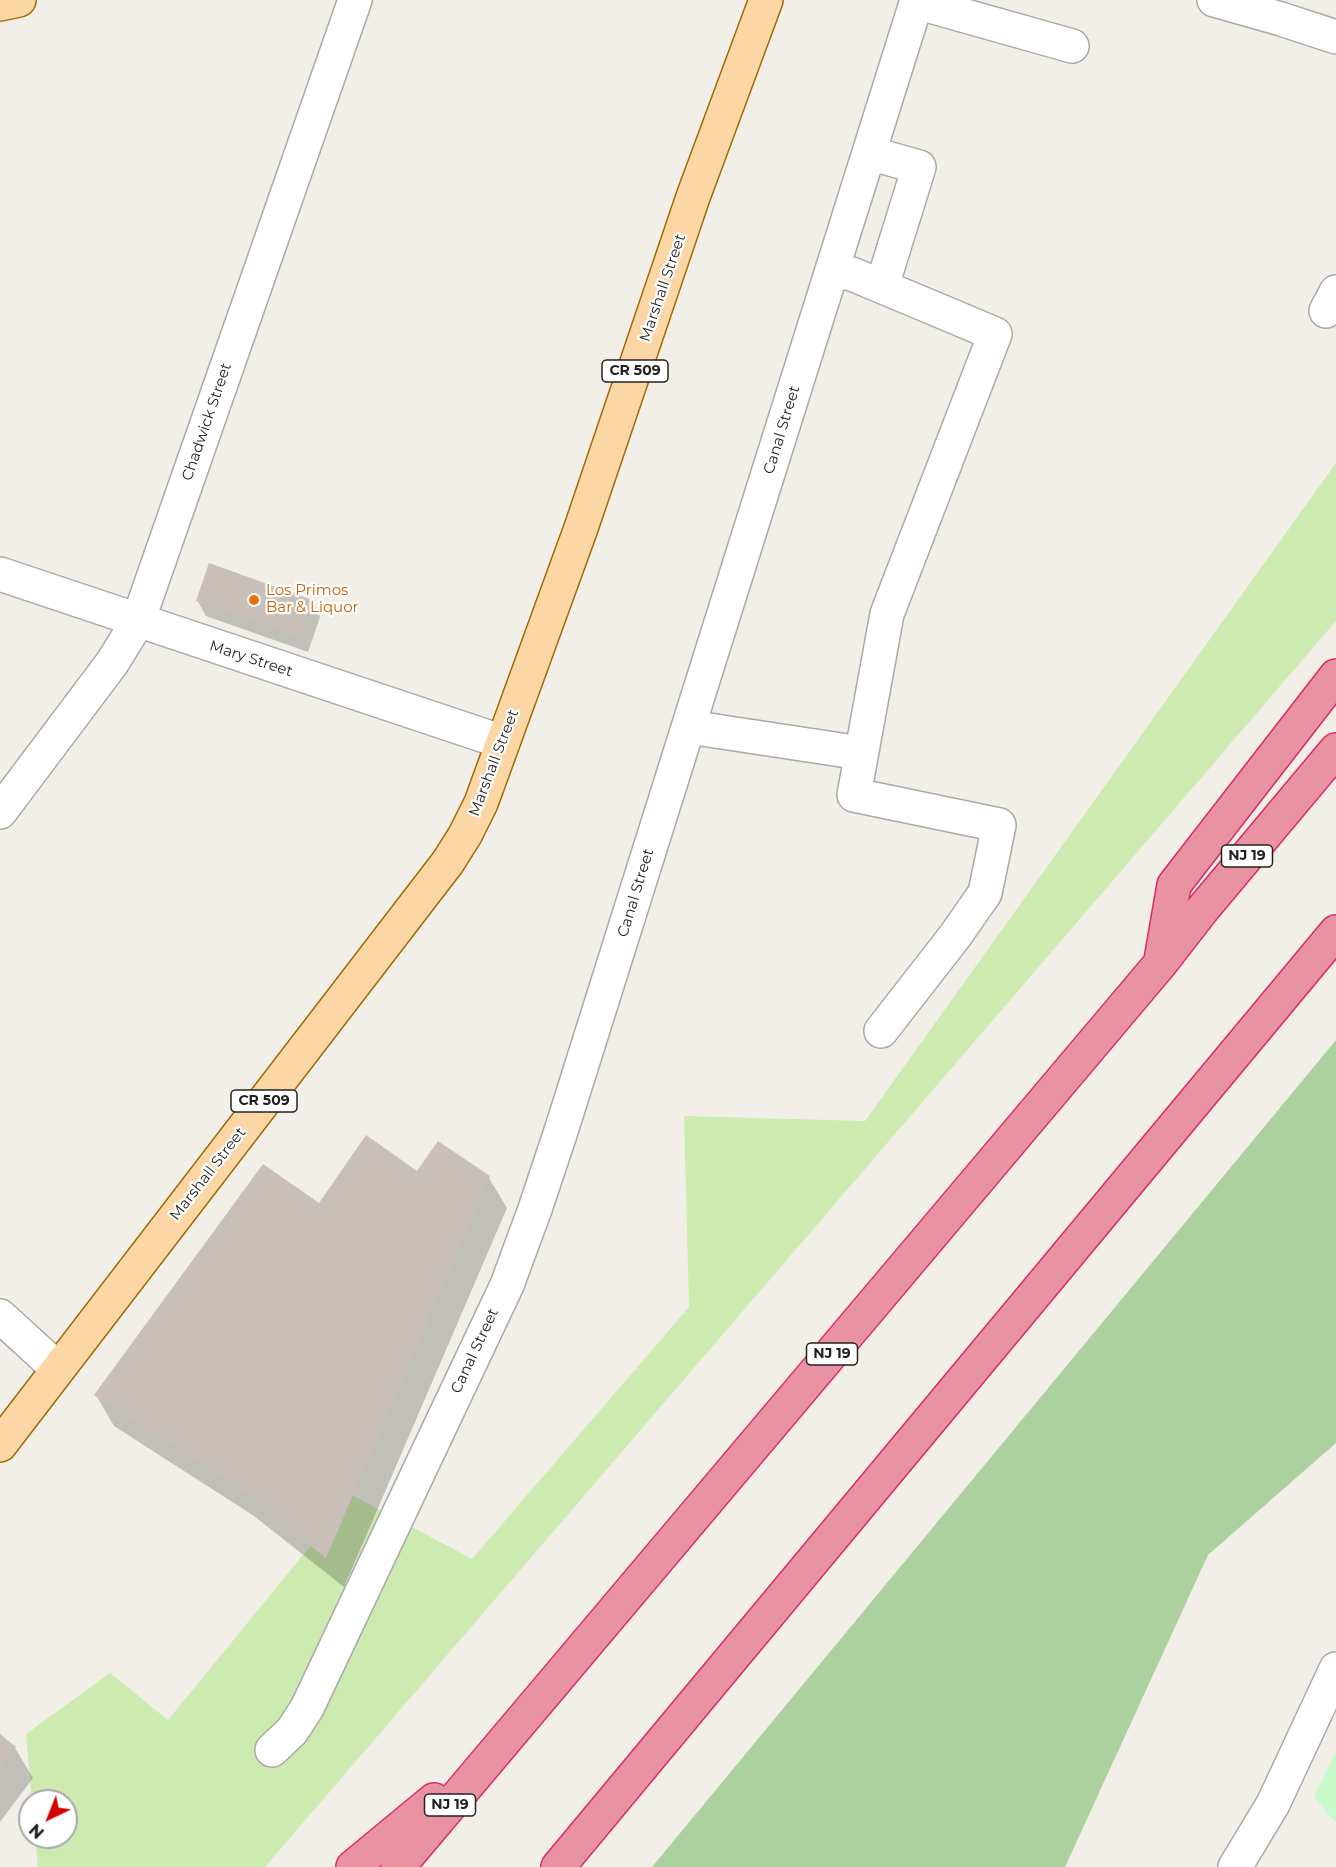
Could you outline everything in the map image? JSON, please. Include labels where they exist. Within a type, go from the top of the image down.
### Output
[{"type":"highway","points":[[1160,964],[1174,885],[1336,676]]},
{"type":"highway","name":"NJ 19","points":[[398,1867],[1160,964],[1202,910],[1336,750]]},
{"type":"highway","points":[[558,1867],[1336,932]]},
{"type":"highway","points":[[353,1867],[503,1743]]},
{"type":"main road","points":[[0,4],[19,0]]},
{"type":"main road","name":"Marshall Street","points":[[0,1445],[448,862],[481,804],[581,528],[693,197],[766,0]]},
{"type":"street","name":"Chadwick Street","points":[[0,812],[112,663],[138,621],[355,0]]},
{"type":"street","points":[[1214,0],[1336,37]]},
{"type":"street","points":[[917,1],[1072,46]]},
{"type":"street","name":"Canal Street","points":[[272,1750],[292,1731],[307,1708],[507,1285],[562,1128],[917,1]]},
{"type":"street","points":[[869,153],[919,167],[882,286]]},
{"type":"street","points":[[832,271],[852,274],[995,334],[887,614],[854,795],[999,825],[985,893],[955,936],[881,1031]]},
{"type":"street","name":"Mary Street","points":[[0,574],[503,742]]},
{"type":"street","points":[[689,727],[861,753]]},
{"type":"street","points":[[0,1316],[58,1369]]},
{"type":"street","points":[[1235,1867],[1273,1804],[1336,1669]]},
{"type":"green space","points":[[1336,463],[1336,621],[265,1867],[38,1867],[36,1849],[78,1849],[78,1789],[31,1789],[26,1734],[110,1673],[168,1720],[352,1495],[472,1559],[689,1307],[684,1116],[865,1121]]},
{"type":"green space","points":[[1336,1040],[1336,1443],[1208,1555],[1065,1867],[652,1867]]},
{"type":"green space","points":[[1336,1751],[1336,1823],[1314,1797]]},
{"type":"building","name":"Los Primos Bar & Liquor","points":[[209,563],[312,600],[299,637],[196,601]]},
{"type":"building","points":[[366,1135],[417,1171],[438,1141],[490,1176],[326,1558],[235,1485],[94,1395],[263,1164],[319,1203]]},
{"type":"building","points":[[0,1734],[16,1747],[0,1768]]},
{"type":"place","name":"Los Primos Bar & Liquor","points":[[254,600]]}]
